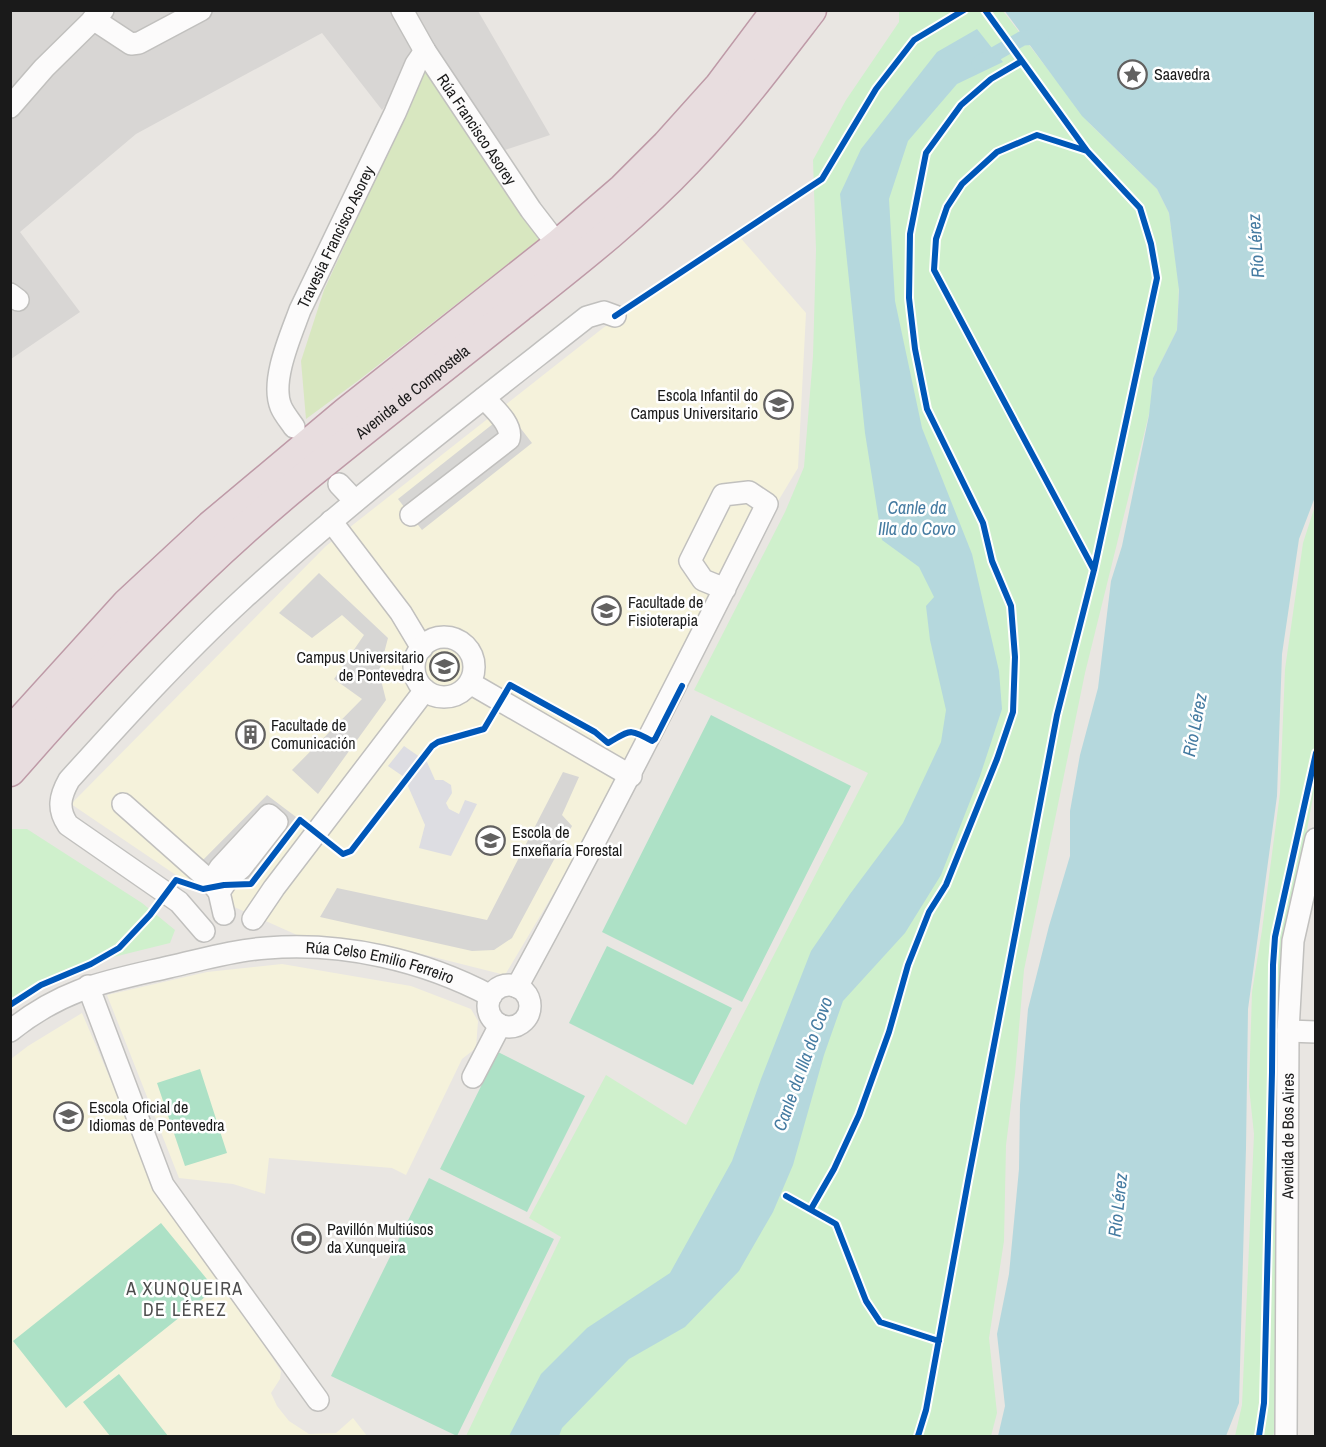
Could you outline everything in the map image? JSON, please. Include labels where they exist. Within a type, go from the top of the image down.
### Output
[{"type":"highway","name":"Avenida de Compostela","points":[[10,733],[127,604],[211,526],[277,468],[558,245],[623,189],[667,145],[720,86],[777,10]]},
{"type":"highway","name":"Avenida de Compostela","points":[[10,771],[65,708],[130,640],[229,544],[296,485],[570,267],[642,206],[688,160],[740,102],[811,10]]},
{"type":"street","points":[[10,107],[44,68],[98,15],[131,44],[139,43],[201,10]]},
{"type":"street","name":"Rúa Francisco Asorey","points":[[402,10],[425,51],[531,210],[558,245]]},
{"type":"street","name":"Travesía Francisco Asorey","points":[[294,427],[281,408],[278,395],[284,357],[291,334],[300,310],[395,113],[416,64],[425,51]]},
{"type":"street","points":[[204,931],[178,902],[68,825],[62,815],[60,804],[69,780],[158,684],[240,601],[331,520],[587,317],[604,312],[615,316]]},
{"type":"street","points":[[411,515],[508,439],[510,434],[508,427],[484,398]]},
{"type":"street","points":[[339,484],[355,501]]},
{"type":"street","points":[[331,520],[401,613],[422,648]]},
{"type":"street","points":[[517,987],[631,776],[724,589]]},
{"type":"street","points":[[449,637],[458,640],[472,655],[474,674],[470,683],[454,696],[433,695],[424,690],[418,682],[414,664],[417,656],[429,641],[449,637]]},
{"type":"street","points":[[470,683],[631,776]]},
{"type":"street","points":[[254,919],[274,888],[424,690]]},
{"type":"street","points":[[123,804],[215,887],[224,914]]},
{"type":"street","name":"Avenida de Bos Aires","points":[[1286,1437],[1288,1031],[1293,941],[1316,839]]},
{"type":"street","points":[[203,960],[201,942],[204,931],[215,918],[224,914],[237,912],[254,919],[264,934],[266,948]]},
{"type":"street","name":"Rúa Celso Emilio Ferreiro","points":[[10,1031],[48,1004],[88,986],[266,948],[304,946],[334,948],[382,957],[422,966],[462,981],[491,996]]},
{"type":"street","points":[[88,986],[163,1185],[318,1400]]},
{"type":"street","points":[[517,987],[529,1000],[529,1013],[521,1023],[514,1026],[500,1025],[490,1016],[488,1003],[491,996],[499,988],[517,987]]},
{"type":"street","points":[[472,1077],[500,1025]]},
{"type":"street","points":[[1288,1031],[1316,1032]]},
{"type":"shaded area","points":[[11,11],[478,11],[550,135],[502,151],[425,52],[382,110],[322,33],[136,134],[20,232],[80,312],[11,359]]},
{"type":"shaded area","name":"Campus Universitario de Pontevedra","points":[[738,235],[806,313],[798,468],[725,589],[643,743],[505,975],[382,944],[297,935],[201,892],[71,804],[326,546],[603,328]]},
{"type":"shaded area","points":[[508,412],[532,443],[422,530],[398,499]]},
{"type":"shaded area","points":[[319,573],[388,638],[379,672],[386,700],[318,794],[292,770],[362,699],[334,679],[364,635],[342,615],[312,638],[279,613]]},
{"type":"shaded area","points":[[404,746],[427,762],[435,780],[443,780],[451,785],[452,793],[446,803],[449,809],[459,814],[465,800],[477,804],[451,856],[419,848],[425,825],[404,777],[388,766]]},
{"type":"shaded area","points":[[563,772],[579,777],[562,815],[572,826],[512,938],[494,950],[472,951],[320,917],[337,888],[487,920]]},
{"type":"shaded area","points":[[267,795],[300,820],[251,884],[224,885],[199,864]]},
{"type":"shaded area","points":[[282,964],[411,986],[471,1009],[478,1021],[476,1048],[462,1059],[406,1175],[392,1168],[269,1158],[265,1194],[233,1184],[179,1178],[107,995],[207,972]]},
{"type":"shaded area","points":[[82,1013],[154,1181],[281,1371],[280,1379],[271,1393],[277,1406],[289,1421],[309,1434],[336,1433],[353,1418],[367,1436],[11,1436],[11,1059]]},
{"type":"green space","points":[[899,11],[1003,11],[1090,124],[1157,189],[1169,213],[1179,285],[1177,330],[1153,378],[1150,410],[1085,673],[1024,970],[1006,1145],[1004,1241],[989,1338],[997,1413],[991,1436],[466,1436],[561,1237],[529,1218],[606,1075],[686,1125],[868,773],[694,690],[785,512],[804,467],[813,356],[816,250],[813,160],[846,100],[899,22]]},
{"type":"green space","points":[[426,70],[541,238],[306,419],[301,361],[324,290]]},
{"type":"green space","points":[[1315,506],[1316,781],[1287,938],[1275,1429],[1273,1436],[1235,1436],[1242,1405],[1254,1134],[1249,1087],[1252,992],[1280,793],[1285,669],[1303,543]]},
{"type":"green space","points":[[711,715],[851,786],[742,1002],[602,932]]},
{"type":"green space","points":[[11,829],[27,829],[142,903],[175,930],[170,943],[69,968],[32,985],[11,1001]]},
{"type":"green space","points":[[607,946],[732,1008],[693,1085],[569,1023]]},
{"type":"green space","points":[[498,1052],[585,1096],[527,1212],[440,1169]]},
{"type":"green space","points":[[200,1069],[227,1153],[185,1166],[157,1083]]},
{"type":"green space","points":[[429,1178],[554,1239],[457,1436],[331,1376]]},
{"type":"green space","points":[[161,1223],[215,1289],[66,1408],[13,1341]]},
{"type":"green space","points":[[119,1374],[168,1436],[110,1436],[83,1402]]},
{"type":"water","name":"Río Lérez","points":[[1004,10],[1315,11],[1315,497],[1299,539],[1282,654],[1277,796],[1248,1009],[1239,1403],[1226,1436],[998,1436],[1005,1406],[997,1334],[1009,1274],[1019,1169],[1020,1105],[1028,1009],[1070,856],[1070,811],[1080,755],[1098,688],[1111,581],[1122,546],[1149,415],[1153,378],[1177,330],[1179,290],[1169,213],[1157,189],[1082,116]]},
{"type":"water","name":"Canle da Illa do Covo","points":[[977,29],[1003,62],[957,84],[908,141],[889,199],[895,301],[922,428],[972,554],[999,671],[1002,709],[980,776],[941,875],[905,933],[843,1001],[824,1055],[793,1165],[773,1212],[739,1271],[685,1327],[629,1359],[562,1428],[559,1436],[509,1436],[541,1374],[587,1328],[670,1273],[732,1161],[811,951],[903,823],[941,742],[946,710],[930,640],[926,606],[934,597],[919,567],[882,540],[865,433],[840,194],[861,149],[937,52]]},
{"type":"waterway","name":"Canle da Illa do Covo","points":[[979,63],[1023,38],[1041,37]]},
{"type":"cycle path","points":[[615,316],[822,179],[876,89],[914,40],[964,10]]},
{"type":"cycle path","points":[[985,10],[1087,151]]},
{"type":"cycle path","points":[[811,1209],[834,1169],[859,1115],[889,1032],[908,965],[929,912],[946,885],[997,759],[1013,712],[1015,657],[1011,606],[992,561],[983,523],[927,409],[915,349],[909,298],[910,234],[926,153],[961,105],[991,79],[1022,61]]},
{"type":"cycle path","points":[[918,1436],[926,1410],[1057,715],[1094,570],[1157,278],[1151,244],[1140,208],[1087,151],[1037,135],[997,152],[962,184],[947,207],[936,239],[934,270],[1094,570]]},
{"type":"cycle path","points":[[10,1005],[41,985],[91,964],[119,948],[150,915],[176,880],[203,889],[224,885],[251,884],[300,820],[343,854],[351,851],[432,746],[438,742],[484,729],[510,685],[595,732],[608,743],[629,732],[652,741],[655,739],[682,686]]},
{"type":"cycle path","points":[[1259,1436],[1264,1403],[1275,937],[1316,753]]},
{"type":"cycle path","points":[[786,1196],[836,1224],[866,1301],[880,1322],[939,1341]]},
{"type":"place","name":"Saavedra","points":[[1133,74]]},
{"type":"place","name":"Escola Infantil do Campus Universitario","points":[[779,404]]},
{"type":"place","name":"Facultade de Fisioterapia","points":[[607,611]]},
{"type":"place","name":"Campus Universitario de Pontevedra","points":[[445,666]]},
{"type":"place","name":"Facultade de Comunicación","points":[[250,734]]},
{"type":"place","name":"Escola de Enxeñaría Forestal","points":[[491,841]]},
{"type":"place","name":"Escola Oficial de Idiomas de Pontevedra","points":[[68,1116]]},
{"type":"place","name":"Pavillón Multiúsos da Xunqueira","points":[[306,1238]]},
{"type":"district","name":"A XUNQUEIRA DE LÉREZ","points":[[185,1299]]}]
